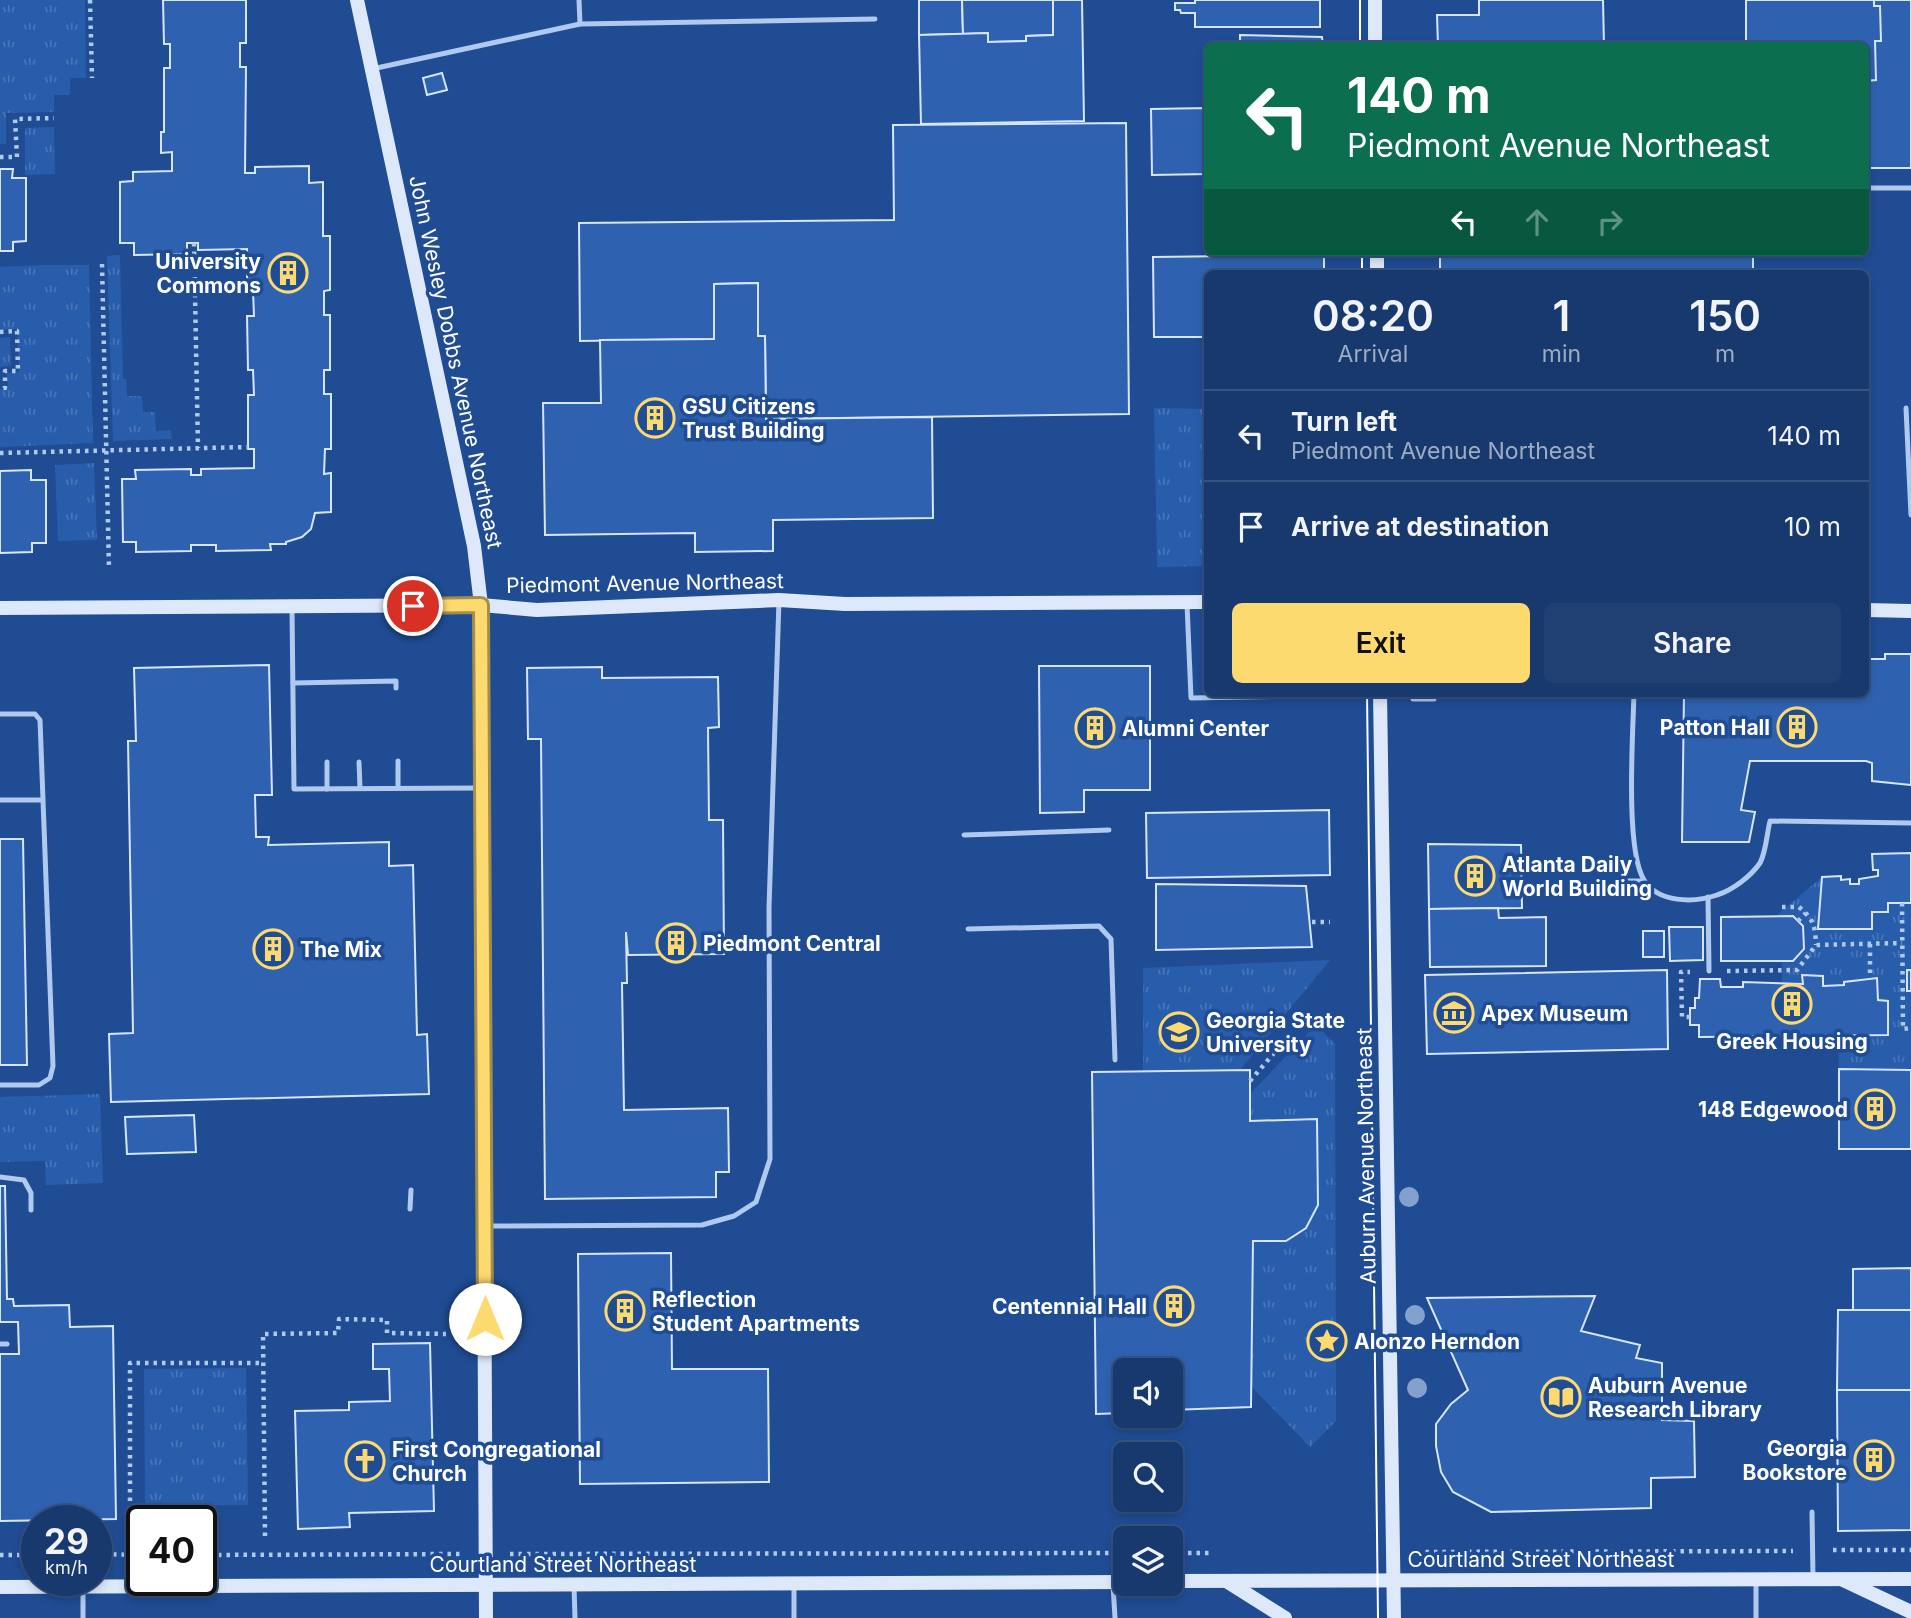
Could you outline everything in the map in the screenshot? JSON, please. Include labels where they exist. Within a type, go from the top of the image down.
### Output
[{"type":"main road","name":"John Wesley Dobbs Avenue Northeast","points":[[358,0],[474,546],[481,605],[486,1618]]},
{"type":"main road","points":[[1375,0],[1375,42]]},
{"type":"main road","name":"Piedmont Avenue Northeast","points":[[0,608],[481,605],[537,610],[779,600],[845,604],[1204,602]]},
{"type":"main road","points":[[1869,610],[1911,611]]},
{"type":"main road","name":"Auburn Avenue Northeast","points":[[1380,697],[1394,1618]]},
{"type":"main road","points":[[1839,1578],[1911,1612]]},
{"type":"main road","name":"Courtland Street Northeast","points":[[1183,1581],[1911,1579]]},
{"type":"main road","points":[[1227,1581],[1285,1618]]},
{"type":"main road","name":"Courtland Street Northeast","points":[[112,1587],[1113,1582]]},
{"type":"main road","name":"Courtland Street Northeast","points":[[0,1587],[21,1587]]},
{"type":"lane","points":[[579,0],[580,24]]},
{"type":"lane","points":[[372,69],[580,24],[875,19]]},
{"type":"lane","points":[[1869,188],[1911,188]]},
{"type":"lane","points":[[1906,408],[1911,515]]},
{"type":"lane","points":[[485,1226],[702,1225],[734,1216],[756,1202],[770,1159],[769,908],[779,600]]},
{"type":"lane","points":[[1187,602],[1191,698],[1242,697]]},
{"type":"lane","points":[[292,606],[294,789],[483,788]]},
{"type":"lane","points":[[293,683],[325,685],[357,681],[396,681],[396,688]]},
{"type":"lane","points":[[357,681],[357,690]]},
{"type":"lane","points":[[1634,697],[1633,844],[1644,881],[1663,898],[1693,900],[1718,895],[1744,880],[1761,862],[1770,821],[1911,823]]},
{"type":"lane","points":[[1413,699],[1434,699]]},
{"type":"lane","points":[[0,714],[35,713],[40,720],[52,1074],[39,1085],[0,1085]]},
{"type":"lane","points":[[398,761],[398,788]]},
{"type":"lane","points":[[327,762],[327,789]]},
{"type":"lane","points":[[359,762],[360,789]]},
{"type":"lane","points":[[0,800],[41,800]]},
{"type":"lane","points":[[964,835],[1109,830]]},
{"type":"lane","points":[[1618,881],[1644,881]]},
{"type":"lane","points":[[1708,897],[1709,971]]},
{"type":"lane","points":[[968,929],[1100,926],[1111,939],[1115,1060]]},
{"type":"lane","points":[[0,1177],[24,1180],[31,1193],[31,1210]]},
{"type":"lane","points":[[411,1191],[411,1209]]},
{"type":"lane","points":[[1812,1512],[1813,1578]]},
{"type":"lane","points":[[1756,1579],[1756,1618]]},
{"type":"lane","points":[[794,1583],[794,1618]]},
{"type":"lane","points":[[574,1585],[575,1618]]},
{"type":"lane","points":[[83,1596],[83,1618]]},
{"type":"lane","points":[[1115,1618],[1117,1596]]},
{"type":"path","points":[[90,0],[92,78]]},
{"type":"path","points":[[0,157],[17,157],[15,119],[54,118]]},
{"type":"path","points":[[194,243],[198,448]]},
{"type":"path","points":[[102,264],[109,569]]},
{"type":"path","points":[[0,331],[18,331],[18,371],[5,371],[5,388],[0,388]]},
{"type":"path","points":[[0,453],[248,447]]},
{"type":"path","points":[[1902,903],[1903,1028],[1911,1028]]},
{"type":"path","points":[[1782,907],[1799,906],[1806,913],[1815,925],[1816,945],[1797,970],[1782,970]]},
{"type":"path","points":[[1798,921],[1806,913]]},
{"type":"path","points":[[1312,922],[1329,922]]},
{"type":"path","points":[[1816,945],[1902,943]]},
{"type":"path","points":[[1870,944],[1870,978]]},
{"type":"path","points":[[1798,955],[1805,961]]},
{"type":"path","points":[[1250,1081],[1310,1011]]},
{"type":"path","points":[[265,1536],[263,1334],[338,1332],[339,1319],[387,1320],[387,1333],[446,1334]]},
{"type":"path","points":[[130,1505],[130,1363],[263,1363]]},
{"type":"path","points":[[1393,1552],[1911,1550]]},
{"type":"path","points":[[217,1555],[1113,1553]]},
{"type":"path","points":[[1183,1553],[1222,1553]]},
{"type":"path","points":[[0,1555],[21,1555]]},
{"type":"green space","points":[[0,0],[85,0],[86,78],[70,78],[70,95],[54,95],[54,112],[6,113],[6,144],[0,144]]},
{"type":"green space","points":[[54,127],[55,174],[25,175],[25,128]]},
{"type":"green space","points":[[120,255],[123,379],[126,379],[127,396],[142,396],[143,412],[155,412],[156,431],[171,430],[172,439],[113,441],[107,256]]},
{"type":"green space","points":[[89,265],[93,443],[0,447],[0,389],[8,389],[7,373],[19,372],[17,329],[0,330],[0,267]]},
{"type":"green space","points":[[10,337],[11,366],[0,367],[0,338]]},
{"type":"green space","points":[[1154,408],[1204,409],[1204,566],[1157,567]]},
{"type":"green space","points":[[94,463],[97,540],[58,541],[55,465]]},
{"type":"green space","points":[[1822,877],[1819,929],[1871,929],[1872,912],[1888,903],[1911,903],[1911,970],[1907,970],[1907,990],[1911,991],[1911,1070],[1839,1069],[1838,1035],[1888,1035],[1888,1001],[1878,1000],[1877,978],[1862,978],[1861,982],[1823,986],[1823,976],[1803,975],[1802,984],[1782,985],[1782,961],[1804,949],[1803,926],[1793,916],[1776,916]]},
{"type":"green space","points":[[1330,960],[1240,1070],[1143,1071],[1143,968]]},
{"type":"green space","points":[[1316,1025],[1335,1044],[1336,1421],[1310,1447],[1251,1386],[1253,1241],[1286,1241],[1306,1228],[1318,1205],[1317,1120],[1250,1121],[1251,1093]]},
{"type":"green space","points":[[100,1094],[103,1183],[46,1185],[45,1161],[0,1162],[0,1097]]},
{"type":"green space","points":[[246,1368],[248,1505],[145,1505],[144,1369]]},
{"type":"building","name":"University Commons","points":[[163,0],[246,0],[246,43],[240,43],[240,67],[246,67],[245,173],[255,173],[255,167],[309,166],[309,183],[323,182],[323,236],[330,236],[330,290],[324,291],[324,315],[330,315],[330,370],[324,370],[324,394],[331,394],[331,449],[325,449],[324,474],[331,473],[331,512],[315,513],[311,529],[302,537],[286,544],[270,544],[271,550],[216,551],[216,545],[191,545],[191,551],[136,552],[136,542],[123,542],[122,479],[136,479],[135,470],[191,469],[191,475],[201,475],[201,469],[254,468],[254,449],[248,449],[248,395],[254,395],[253,370],[248,370],[247,316],[254,316],[253,291],[247,291],[247,249],[198,250],[198,243],[187,243],[187,254],[134,255],[134,243],[120,243],[120,182],[133,181],[133,172],[172,171],[172,152],[161,153],[161,132],[164,132],[164,68],[170,68],[170,44],[164,44]]},
{"type":"building","points":[[919,0],[962,0],[963,34],[919,35]]},
{"type":"building","points":[[962,0],[1053,0],[1053,35],[1026,36],[1026,41],[988,42],[988,33],[963,34]]},
{"type":"building","points":[[1053,0],[1082,0],[1084,121],[921,124],[919,35],[988,33],[988,42],[1026,41],[1026,36],[1053,35]]},
{"type":"building","points":[[1195,0],[1320,0],[1320,27],[1195,27],[1195,13],[1175,10],[1175,3],[1195,3]]},
{"type":"building","points":[[1479,0],[1603,0],[1604,42],[1438,42],[1437,15],[1479,15]]},
{"type":"building","points":[[1746,0],[1791,0],[1791,42],[1746,42]]},
{"type":"building","points":[[1746,0],[1911,0],[1911,168],[1869,168],[1869,42],[1746,42]]},
{"type":"building","points":[[1874,0],[1911,0],[1911,168],[1869,168],[1869,81],[1876,80],[1875,41],[1881,41],[1880,6],[1874,6]]},
{"type":"building","points":[[1240,35],[1322,37],[1323,42],[1240,42]]},
{"type":"building","points":[[442,73],[447,90],[427,95],[423,78]]},
{"type":"building","points":[[1204,108],[1204,174],[1152,175],[1151,109]]},
{"type":"building","points":[[1126,123],[1129,414],[766,419],[765,336],[758,336],[758,283],[714,284],[714,339],[580,341],[579,223],[894,220],[893,125]]},
{"type":"building","points":[[0,169],[13,169],[12,178],[26,178],[26,241],[13,242],[13,251],[0,251]]},
{"type":"building","points":[[1324,256],[1324,270],[1204,270],[1204,337],[1154,337],[1153,257]]},
{"type":"building","points":[[1440,256],[1753,256],[1753,270],[1440,270]]},
{"type":"building","name":"GSU Citizens Trust Building","points":[[758,283],[758,336],[765,336],[766,419],[932,417],[933,518],[773,520],[773,551],[695,552],[695,533],[545,535],[543,403],[601,403],[600,340],[714,339],[714,284]]},
{"type":"building","points":[[31,470],[31,480],[46,480],[46,543],[32,543],[32,552],[0,553],[0,471]]},
{"type":"building","name":"Patton Hall","points":[[1885,654],[1911,654],[1911,785],[1872,781],[1872,763],[1866,761],[1750,761],[1741,810],[1755,812],[1749,842],[1682,842],[1684,697],[1869,697],[1869,659],[1885,659]]},
{"type":"building","name":"The Mix","points":[[269,665],[272,795],[255,795],[256,837],[269,837],[268,845],[389,842],[389,866],[413,865],[417,1035],[427,1034],[429,1094],[111,1102],[109,1034],[133,1033],[128,741],[136,741],[134,668]]},
{"type":"building","name":"Alumni Center","points":[[1039,666],[1150,666],[1150,790],[1084,790],[1084,812],[1040,813]]},
{"type":"building","name":"Piedmont Central","points":[[602,667],[602,678],[718,677],[719,727],[708,728],[709,820],[723,820],[724,954],[628,955],[626,932],[627,983],[622,983],[624,1110],[728,1108],[729,1172],[716,1172],[716,1197],[545,1199],[541,739],[528,739],[527,668]]},
{"type":"building","points":[[1329,810],[1330,875],[1147,878],[1146,813]]},
{"type":"building","points":[[0,839],[23,839],[27,1065],[0,1065]]},
{"type":"building","name":"Atlanta Daily World Building","points":[[1428,844],[1521,845],[1522,908],[1429,909]]},
{"type":"building","points":[[1911,853],[1911,903],[1888,903],[1888,912],[1872,912],[1872,929],[1818,929],[1822,877],[1841,876],[1841,880],[1850,879],[1850,884],[1859,884],[1859,879],[1878,876],[1878,870],[1873,870],[1872,854]]},
{"type":"building","points":[[1156,884],[1306,886],[1312,947],[1156,950]]},
{"type":"building","points":[[1498,908],[1499,918],[1546,917],[1546,966],[1430,967],[1429,909]]},
{"type":"building","points":[[1793,916],[1803,926],[1804,949],[1793,961],[1721,961],[1721,917]]},
{"type":"building","points":[[1669,927],[1703,927],[1703,960],[1670,961]]},
{"type":"building","points":[[1643,931],[1664,931],[1664,957],[1643,957]]},
{"type":"building","points":[[1667,970],[1668,1049],[1427,1054],[1425,975]]},
{"type":"building","name":"Greek Housing","points":[[1907,970],[1911,970],[1911,991],[1907,991]]},
{"type":"building","name":"Greek Housing","points":[[1802,975],[1823,976],[1823,986],[1877,978],[1878,1000],[1888,1001],[1888,1035],[1699,1037],[1699,1025],[1690,1025],[1690,1008],[1695,1008],[1695,998],[1699,998],[1700,979],[1720,979],[1721,987],[1743,987],[1743,982],[1803,984]]},
{"type":"building","name":"148 Edgewood","points":[[1839,1069],[1911,1070],[1911,1149],[1839,1149]]},
{"type":"building","name":"Centennial Hall","points":[[1250,1070],[1250,1121],[1317,1119],[1318,1205],[1306,1228],[1286,1241],[1253,1241],[1251,1407],[1183,1410],[1183,1358],[1113,1358],[1113,1413],[1096,1414],[1092,1072]]},
{"type":"building","points":[[194,1115],[196,1152],[127,1154],[125,1117]]},
{"type":"building","points":[[0,1186],[5,1186],[7,1299],[13,1299],[14,1306],[69,1305],[70,1327],[113,1326],[116,1519],[112,1519],[112,1505],[21,1505],[21,1521],[0,1521],[0,1354],[19,1354],[18,1322],[0,1322]]},
{"type":"building","name":"Reflection Student Apartments","points":[[671,1253],[672,1369],[768,1369],[769,1482],[580,1484],[578,1254]]},
{"type":"building","points":[[1911,1268],[1911,1310],[1853,1310],[1853,1269]]},
{"type":"building","name":"Auburn Avenue Research Library","points":[[1595,1296],[1581,1331],[1640,1345],[1636,1358],[1662,1363],[1662,1420],[1694,1421],[1695,1477],[1651,1478],[1651,1508],[1491,1512],[1453,1492],[1441,1472],[1436,1446],[1436,1424],[1451,1404],[1468,1390],[1427,1298]]},
{"type":"building","points":[[1838,1310],[1911,1310],[1911,1390],[1837,1390]]},
{"type":"building","name":"First Congregational Church","points":[[430,1343],[434,1511],[349,1513],[350,1527],[298,1529],[295,1411],[349,1410],[349,1402],[390,1401],[389,1369],[373,1369],[373,1344]]},
{"type":"building","name":"Georgia Bookstore","points":[[1837,1390],[1911,1390],[1911,1530],[1838,1531]]},
{"type":"tram line","points":[[1360,0],[1360,42]]},
{"type":"tram line","points":[[1362,256],[1362,270]]},
{"type":"tram line","points":[[1367,697],[1378,1618]]},
{"type":"place","name":"University Commons","points":[[288,273]]},
{"type":"place","name":"GSU Citizens Trust Building","points":[[655,418]]},
{"type":"place","name":"Patton Hall","points":[[1797,727]]},
{"type":"place","name":"Alumni Center","points":[[1095,728]]},
{"type":"place","name":"Atlanta Daily World Building","points":[[1475,876]]},
{"type":"place","name":"Piedmont Central","points":[[676,943]]},
{"type":"place","name":"The Mix","points":[[273,949]]},
{"type":"place","name":"Greek Housing","points":[[1792,1004]]},
{"type":"place","name":"Apex Museum","points":[[1454,1013]]},
{"type":"place","name":"Georgia State University","points":[[1179,1032]]},
{"type":"place","name":"148 Edgewood","points":[[1875,1109]]},
{"type":"place","name":"Centennial Hall","points":[[1174,1306]]},
{"type":"place","name":"Reflection Student Apartments","points":[[625,1311]]},
{"type":"place","name":"Alonzo Herndon","points":[[1327,1341]]},
{"type":"place","name":"Auburn Avenue Research Library","points":[[1561,1397]]},
{"type":"place","name":"Georgia Bookstore","points":[[1874,1460]]},
{"type":"place","name":"First Congregational Church","points":[[365,1461]]},
{"type":"route","points":[[413,606],[481,605],[485,1319]]}]
